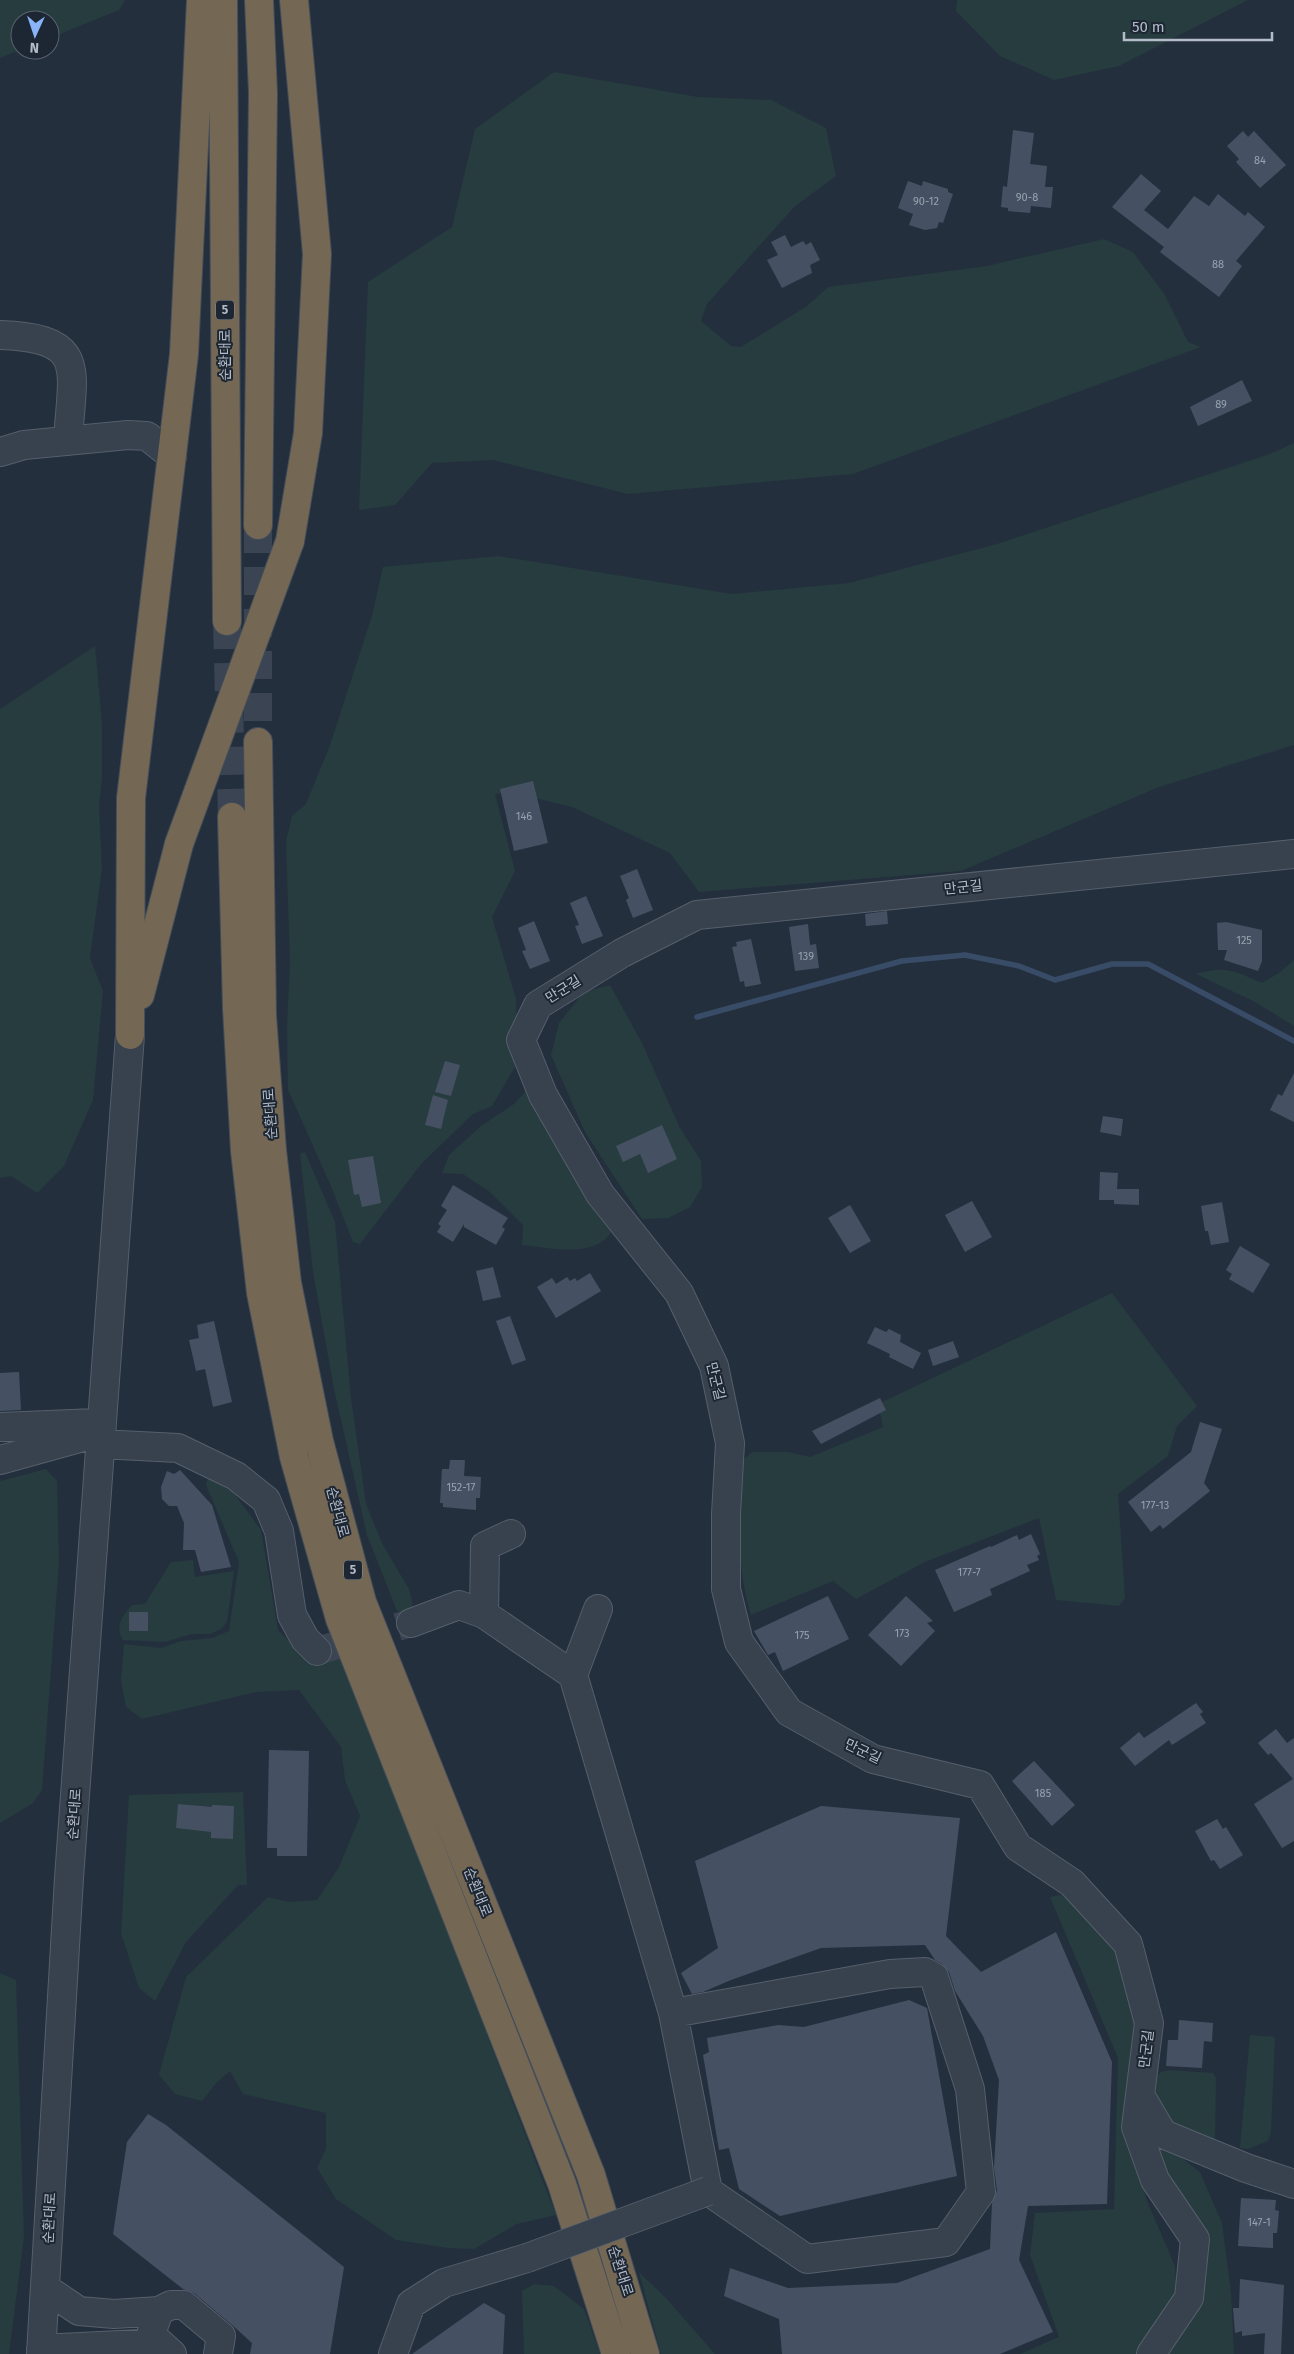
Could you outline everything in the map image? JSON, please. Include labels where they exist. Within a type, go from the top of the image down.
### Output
[{"type":"highway","points":[[130,1035],[131,798],[184,354],[201,0]]},
{"type":"highway","name":"순환대로","points":[[223,0],[227,621]]},
{"type":"highway","points":[[258,525],[263,93],[259,0]]},
{"type":"highway","points":[[130,1035],[179,844],[290,541],[308,433],[317,254],[298,18],[294,0]]},
{"type":"highway","name":"순환대로","points":[[258,742],[262,1016],[272,1150],[287,1283],[319,1441],[362,1602],[590,2175],[646,2354]]},
{"type":"highway","name":"순환대로","points":[[232,817],[237,1008],[245,1151],[261,1294],[294,1457],[340,1619],[562,2184],[616,2354]]},
{"type":"street","points":[[0,335],[28,336],[47,340],[63,350],[71,364],[68,441]]},
{"type":"street","points":[[0,452],[24,445],[128,435],[147,436],[172,456]]},
{"type":"street","name":"만군길","points":[[1151,2354],[1189,2298],[1194,2240],[1155,2180],[1136,2127],[1149,2023],[1128,1944],[1072,1883],[1018,1847],[980,1785],[873,1759],[789,1712],[739,1642],[726,1589],[726,1514],[730,1444],[714,1366],[679,1293],[600,1194],[543,1095],[521,1040],[538,1005],[622,953],[697,915],[1294,854]]},
{"type":"street","name":"순환대로","points":[[41,2352],[69,1878],[130,1035]]},
{"type":"street","points":[[0,1426],[101,1433],[178,1448],[236,1476],[266,1500],[279,1531],[292,1615],[305,1639],[317,1651]]},
{"type":"street","points":[[0,1460],[101,1433]]},
{"type":"street","points":[[484,1614],[485,1546],[511,1534]]},
{"type":"street","points":[[411,1623],[459,1606],[484,1614],[573,1675]]},
{"type":"street","points":[[598,1609],[573,1675],[673,2013],[708,2191],[808,2259],[946,2242],[980,2192],[970,2090],[934,1977],[925,1972],[890,1974],[673,2013]]},
{"type":"street","points":[[1140,2095],[1163,2134],[1246,2168],[1294,2184]]},
{"type":"street","points":[[393,2354],[411,2304],[444,2283],[527,2258],[708,2191]]},
{"type":"street","points":[[45,2288],[79,2311],[114,2314],[160,2311],[171,2305],[184,2305],[222,2336],[218,2354]]},
{"type":"street","points":[[160,2311],[151,2334],[163,2349]]},
{"type":"street","points":[[41,2352],[163,2349]]},
{"type":"green space","points":[[0,0],[125,0],[119,10],[60,34],[60,10],[10,10],[10,54],[0,58]]},
{"type":"green space","points":[[957,0],[1248,0],[1119,66],[1054,80],[1000,56],[956,11]]},
{"type":"green space","points":[[554,72],[698,97],[771,100],[826,128],[836,176],[794,207],[707,304],[701,321],[731,346],[741,347],[807,306],[828,287],[987,266],[1104,239],[1133,252],[1165,295],[1188,342],[1201,347],[853,474],[628,494],[493,460],[432,463],[395,505],[359,510],[368,282],[452,227],[475,129]]},
{"type":"green space","points":[[1294,443],[1294,745],[1159,787],[961,871],[699,892],[670,853],[572,807],[511,792],[495,794],[515,871],[492,917],[516,999],[518,1062],[492,1106],[473,1114],[422,1163],[360,1244],[353,1242],[330,1184],[288,1090],[287,1027],[290,961],[286,841],[292,816],[306,804],[330,745],[372,616],[383,567],[498,556],[732,594],[849,583],[997,544],[1270,454]]},
{"type":"green space","points":[[95,646],[102,723],[102,777],[99,807],[102,868],[90,958],[103,991],[93,1100],[64,1166],[37,1193],[11,1176],[0,1178],[0,709]]},
{"type":"green space","points":[[1294,960],[1294,1026],[1253,1001],[1196,974],[1206,971],[1223,970],[1245,975],[1262,983],[1279,973]]},
{"type":"green space","points":[[610,985],[642,1043],[680,1128],[701,1161],[702,1187],[690,1207],[668,1218],[642,1219],[585,1132],[551,1055],[559,1023],[584,992]]},
{"type":"green space","points":[[529,1088],[612,1231],[604,1240],[595,1245],[571,1250],[522,1245],[523,1225],[490,1192],[463,1174],[442,1173],[449,1155],[481,1126],[514,1104]]},
{"type":"green space","points":[[305,1152],[335,1222],[351,1398],[366,1504],[383,1545],[409,1589],[413,1606],[404,1611],[397,1611],[367,1535],[334,1389],[313,1272],[300,1154]]},
{"type":"green space","points":[[1112,1293],[1197,1406],[1177,1426],[1168,1456],[1118,1494],[1125,1598],[1119,1606],[1056,1600],[1039,1518],[925,1562],[856,1599],[833,1581],[751,1615],[746,1596],[741,1557],[742,1460],[753,1452],[788,1452],[810,1457],[883,1427],[878,1404]]},
{"type":"green space","points":[[46,1469],[57,1481],[59,1563],[42,1790],[33,1803],[0,1823],[0,1481]]},
{"type":"green space","points":[[208,1478],[233,1492],[261,1530],[278,1630],[303,1655],[341,1659],[556,2215],[517,2224],[474,2249],[448,2248],[396,2240],[336,2199],[317,2168],[326,2149],[326,2113],[243,2094],[230,2071],[216,2083],[202,2101],[175,2094],[159,2075],[186,1977],[268,1897],[289,1902],[317,1900],[339,1867],[360,1816],[345,1780],[341,1747],[299,1690],[256,1692],[142,1719],[126,1707],[121,1681],[124,1644],[161,1648],[181,1641],[212,1638],[229,1631],[239,1562],[206,1485]]},
{"type":"green space","points":[[193,1560],[195,1577],[234,1571],[227,1622],[221,1629],[210,1634],[192,1634],[165,1642],[123,1640],[119,1630],[121,1621],[132,1605],[145,1604],[171,1562]]},
{"type":"green space","points":[[243,1792],[247,1885],[238,1885],[186,1942],[155,2001],[139,1988],[121,1933],[129,1795]]},
{"type":"green space","points":[[1064,1894],[1118,1953],[1138,2029],[1126,2128],[1147,2201],[1175,2266],[1177,2296],[1138,2354],[1020,2354],[1059,2337],[1030,2255],[1035,2213],[1114,2209],[1118,2058],[1050,1897]]},
{"type":"green space","points":[[0,1973],[16,1980],[24,2237],[9,2354],[0,2354]]},
{"type":"green space","points":[[1250,2035],[1275,2037],[1271,2133],[1268,2141],[1248,2149],[1240,2148]]},
{"type":"green space","points":[[1170,2070],[1213,2073],[1216,2078],[1215,2139],[1209,2145],[1194,2143],[1158,2113],[1155,2078],[1161,2072]]},
{"type":"green space","points":[[1153,2136],[1200,2172],[1222,2223],[1231,2293],[1234,2354],[1164,2354],[1201,2303],[1206,2276],[1202,2229],[1162,2171]]},
{"type":"green space","points":[[639,2272],[667,2299],[715,2354],[661,2354]]},
{"type":"green space","points":[[534,2284],[554,2286],[584,2309],[600,2354],[524,2354],[522,2291]]},
{"type":"building","points":[[1013,130],[1034,133],[1030,164],[1047,166],[1045,187],[1053,187],[1051,208],[1031,206],[1030,213],[1008,211],[1008,208],[1001,207],[1003,186],[1007,187]]},
{"type":"building","points":[[1243,131],[1248,137],[1254,131],[1286,165],[1260,188],[1236,162],[1239,159],[1227,146]]},
{"type":"building","points":[[1141,174],[1161,191],[1144,210],[1168,229],[1194,196],[1209,206],[1218,194],[1245,216],[1248,212],[1265,227],[1236,261],[1242,266],[1219,297],[1160,252],[1164,247],[1112,207]]},
{"type":"building","points":[[908,181],[922,186],[923,181],[948,189],[948,192],[953,194],[943,223],[939,222],[937,228],[925,230],[909,225],[913,214],[898,208]]},
{"type":"building","points":[[785,235],[791,247],[803,241],[806,245],[811,242],[820,260],[810,265],[812,273],[782,288],[767,260],[778,255],[771,242]]},
{"type":"building","points":[[1242,380],[1252,401],[1198,426],[1190,407]]},
{"type":"building","points":[[533,781],[548,843],[514,851],[500,789]]},
{"type":"building","points":[[637,869],[653,910],[633,918],[626,900],[629,898],[620,876]]},
{"type":"building","points":[[586,896],[603,936],[582,944],[575,926],[579,925],[570,903]]},
{"type":"building","points":[[887,911],[888,924],[866,926],[865,914]]},
{"type":"building","points":[[534,921],[550,961],[530,969],[522,951],[526,950],[518,928]]},
{"type":"building","points":[[1226,922],[1262,930],[1262,961],[1258,971],[1224,960],[1227,950],[1218,950],[1217,923]]},
{"type":"building","points":[[808,924],[810,945],[816,944],[819,968],[795,971],[789,927]]},
{"type":"building","points":[[751,939],[761,984],[745,987],[744,981],[740,982],[732,947],[737,946],[736,942]]},
{"type":"building","points":[[445,1061],[460,1065],[451,1096],[435,1092]]},
{"type":"building","points":[[1294,1073],[1294,1122],[1270,1110],[1278,1094],[1282,1096]]},
{"type":"building","points":[[433,1095],[448,1100],[441,1129],[425,1125]]},
{"type":"building","points":[[1103,1116],[1123,1119],[1121,1136],[1100,1132]]},
{"type":"building","points":[[662,1125],[677,1159],[648,1173],[640,1154],[623,1162],[616,1146]]},
{"type":"building","points":[[373,1156],[381,1203],[362,1207],[359,1194],[354,1195],[348,1160]]},
{"type":"building","points":[[1100,1172],[1118,1173],[1117,1189],[1139,1189],[1139,1205],[1114,1204],[1114,1200],[1099,1200]]},
{"type":"building","points":[[453,1185],[508,1218],[502,1227],[505,1229],[496,1245],[464,1227],[464,1224],[453,1242],[437,1232],[441,1226],[438,1224],[447,1210],[441,1206]]},
{"type":"building","points":[[972,1201],[992,1237],[965,1252],[945,1215]]},
{"type":"building","points":[[1222,1202],[1229,1242],[1211,1245],[1208,1231],[1205,1231],[1201,1206]]},
{"type":"building","points":[[850,1205],[871,1241],[850,1253],[828,1218]]},
{"type":"building","points":[[1240,1246],[1270,1264],[1253,1293],[1229,1279],[1232,1274],[1226,1270]]},
{"type":"building","points":[[493,1267],[501,1297],[483,1301],[476,1271]]},
{"type":"building","points":[[590,1273],[601,1291],[556,1318],[537,1287],[552,1278],[556,1284],[567,1277],[570,1281],[575,1278],[577,1281]]},
{"type":"building","points":[[510,1316],[526,1360],[512,1365],[496,1321]]},
{"type":"building","points":[[214,1321],[232,1402],[213,1407],[205,1369],[196,1371],[189,1340],[199,1338],[197,1325]]},
{"type":"building","points":[[875,1327],[886,1332],[889,1329],[901,1335],[900,1342],[921,1353],[913,1369],[889,1357],[890,1354],[867,1343]]},
{"type":"building","points":[[953,1341],[959,1357],[933,1366],[928,1350]]},
{"type":"building","points":[[19,1372],[21,1410],[0,1411],[0,1373]]},
{"type":"building","points":[[880,1398],[886,1410],[821,1444],[812,1431]]},
{"type":"building","points":[[1200,1422],[1222,1429],[1204,1483],[1210,1491],[1163,1529],[1160,1525],[1151,1532],[1128,1502],[1191,1452]]},
{"type":"building","points":[[450,1460],[465,1460],[464,1476],[481,1477],[480,1498],[476,1498],[476,1510],[443,1507],[443,1503],[440,1503],[442,1469],[449,1469]]},
{"type":"building","points":[[180,1470],[212,1505],[231,1567],[201,1572],[195,1550],[183,1550],[184,1523],[177,1506],[169,1506],[162,1499],[161,1487],[167,1471],[174,1474]]},
{"type":"building","points":[[1031,1534],[1040,1554],[1037,1556],[1039,1560],[1027,1565],[1030,1571],[990,1589],[992,1595],[954,1612],[935,1570],[1017,1535],[1019,1540]]},
{"type":"building","points":[[828,1596],[849,1639],[783,1671],[775,1652],[768,1655],[754,1631]]},
{"type":"building","points":[[906,1596],[933,1621],[927,1623],[935,1631],[901,1666],[868,1635]]},
{"type":"building","points":[[129,1612],[148,1612],[148,1631],[129,1631]]},
{"type":"building","points":[[1196,1703],[1203,1712],[1200,1714],[1206,1723],[1172,1745],[1169,1740],[1135,1766],[1120,1748],[1139,1732],[1144,1738]]},
{"type":"building","points":[[1276,1729],[1287,1743],[1294,1738],[1294,1841],[1282,1848],[1254,1804],[1293,1779],[1271,1753],[1268,1755],[1258,1743]]},
{"type":"building","points":[[269,1750],[309,1751],[307,1856],[277,1856],[277,1848],[267,1848]]},
{"type":"building","points":[[1034,1761],[1075,1805],[1052,1826],[1012,1781]]},
{"type":"building","points":[[178,1804],[212,1807],[212,1805],[234,1806],[233,1839],[211,1838],[211,1832],[176,1828]]},
{"type":"building","points":[[821,1806],[960,1818],[946,1936],[981,1972],[1056,1932],[1112,2062],[1107,2204],[1028,2206],[1019,2260],[1053,2332],[1000,2354],[782,2354],[779,2319],[724,2296],[730,2268],[788,2288],[897,2283],[990,2249],[992,2203],[997,2190],[994,2168],[999,2080],[983,2036],[955,1991],[949,1972],[942,1964],[935,1960],[925,1945],[821,1948],[703,1992],[692,1994],[681,1973],[718,1948],[695,1861]]},
{"type":"building","points":[[1217,1819],[1223,1829],[1226,1827],[1243,1855],[1220,1869],[1214,1860],[1211,1861],[1195,1831]]},
{"type":"building","points":[[909,2000],[927,2008],[957,2176],[780,2216],[739,2189],[729,2148],[719,2150],[703,2055],[709,2052],[707,2038],[778,2025],[804,2027]]},
{"type":"building","points":[[1179,2020],[1213,2023],[1212,2042],[1204,2041],[1202,2068],[1166,2066],[1168,2040],[1178,2040]]},
{"type":"building","points":[[148,2114],[166,2125],[344,2267],[330,2354],[250,2354],[252,2343],[231,2324],[194,2293],[183,2289],[113,2234],[127,2142]]},
{"type":"building","points":[[1241,2198],[1276,2200],[1275,2210],[1279,2211],[1277,2233],[1273,2233],[1273,2248],[1238,2246]]},
{"type":"building","points":[[1240,2279],[1284,2285],[1281,2354],[1264,2354],[1265,2333],[1242,2336],[1242,2331],[1235,2333],[1233,2308],[1239,2308]]},
{"type":"building","points":[[484,2303],[505,2315],[503,2354],[412,2354]]},
{"type":"waterway","points":[[697,1017],[902,961],[965,955],[1019,966],[1055,980],[1112,964],[1148,964],[1294,1041]]},
{"type":"tunnel","points":[[258,525],[258,742]]},
{"type":"tunnel","points":[[227,621],[232,817]]},
{"type":"tunnel","points":[[317,1651],[411,1623]]}]
